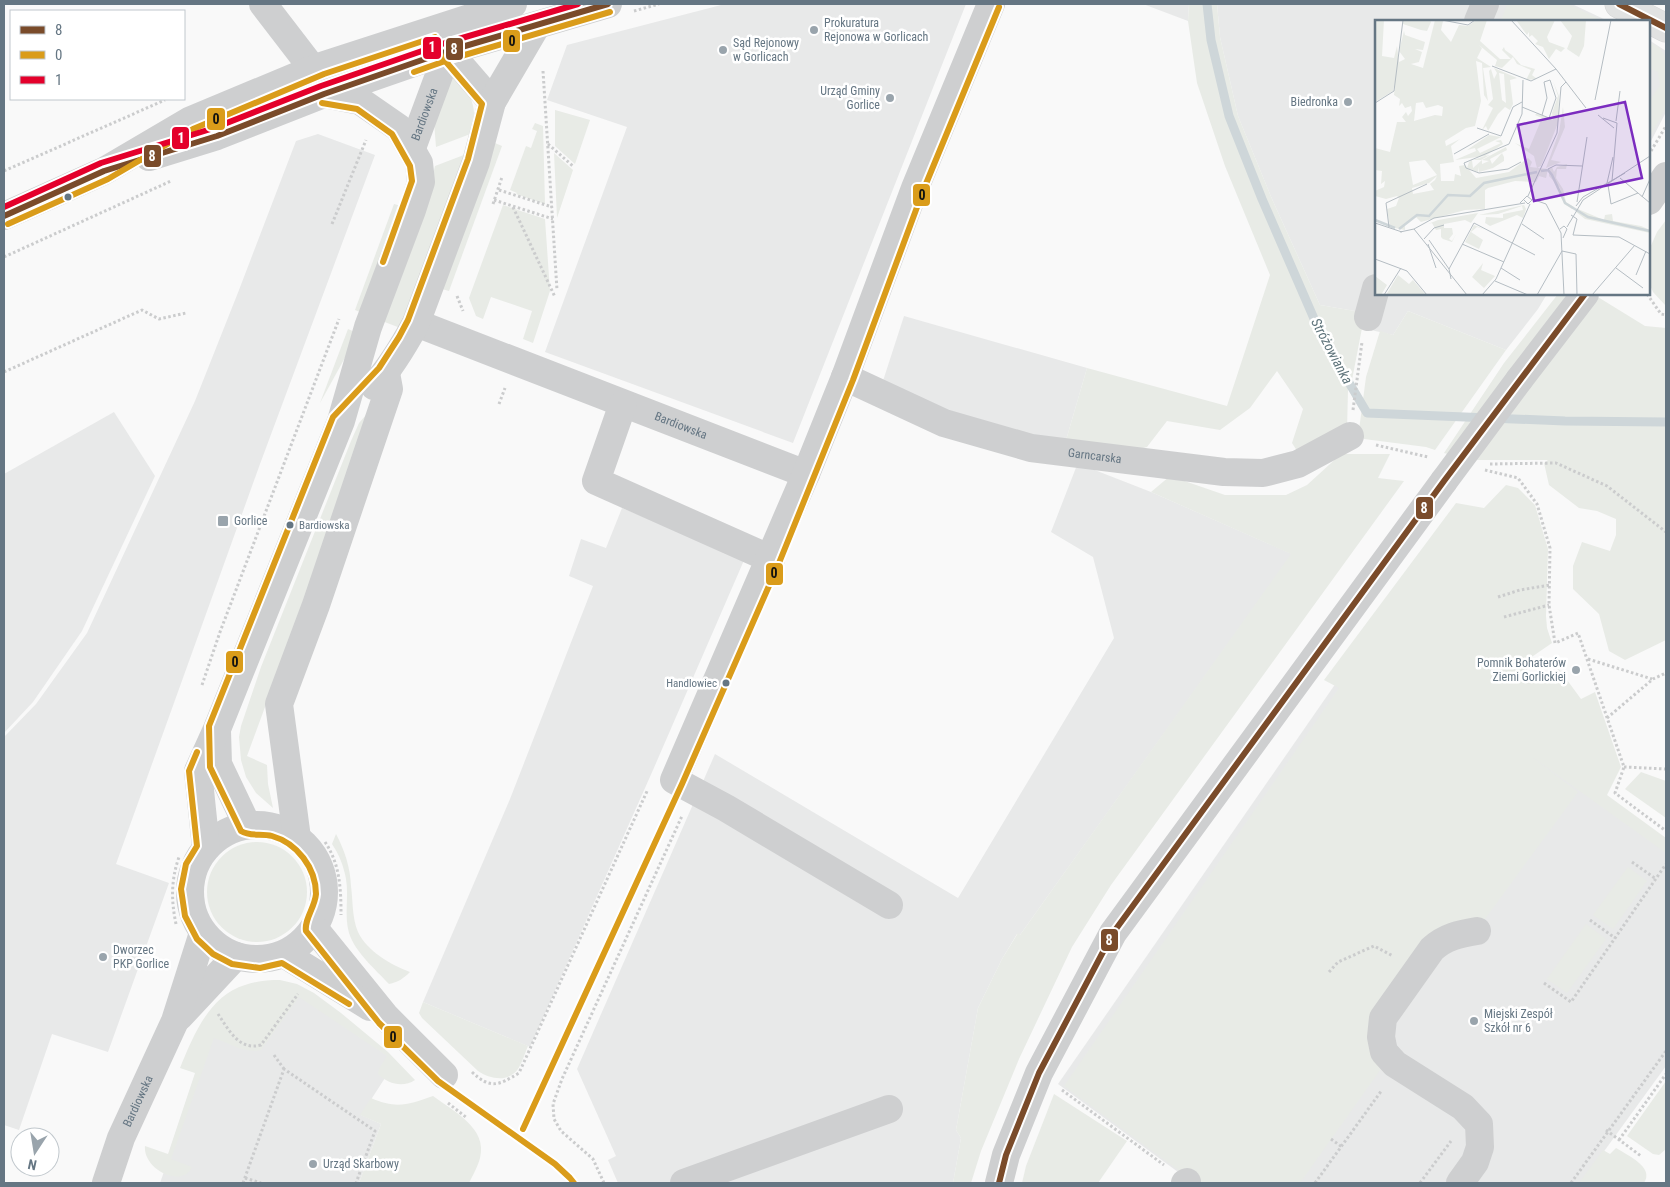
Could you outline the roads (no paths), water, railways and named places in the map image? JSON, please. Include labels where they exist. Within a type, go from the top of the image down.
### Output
[{"type":"main road","points":[[1619,4],[1666,28]]},
{"type":"street","points":[[264,4],[318,82]]},
{"type":"street","points":[[4,216],[104,170],[217,136],[318,82],[444,39],[513,4]]},
{"type":"street","points":[[444,39],[537,25],[608,4]]},
{"type":"street","points":[[890,905],[726,808],[674,780],[770,559],[845,377],[904,185],[991,4]]},
{"type":"street","points":[[1478,20],[1485,4]]},
{"type":"street","name":"Bardiowska","points":[[340,421],[386,373],[407,341],[416,322],[476,162],[492,102],[537,25]]},
{"type":"street","points":[[444,39],[492,102]]},
{"type":"street","name":"Bardiowska","points":[[412,148],[444,39]]},
{"type":"street","name":"Bardiowska","points":[[206,848],[198,771],[217,729],[340,421],[368,328],[421,182],[420,163],[399,128],[360,101],[318,82]]},
{"type":"street","points":[[1650,200],[1666,176]]},
{"type":"street","points":[[1368,317],[1375,292]]},
{"type":"street","points":[[999,1183],[1006,1155],[1039,1073],[1113,933],[1444,481],[1584,295]]},
{"type":"street","name":"Bardiowska","points":[[416,322],[806,474]]},
{"type":"street","points":[[309,838],[273,827],[247,825],[224,833],[206,848],[194,867],[190,890],[193,913],[203,933],[218,947],[236,956],[260,960],[284,954],[301,944],[314,928],[322,910],[324,890],[322,876],[311,852],[309,838],[278,704],[316,606],[389,390],[386,373]]},
{"type":"street","name":"Garncarska","points":[[845,377],[944,423],[1031,448],[1224,472],[1263,473],[1298,464],[1350,436]]},
{"type":"street","points":[[623,404],[596,481],[770,559]]},
{"type":"street","name":"Bardiowska","points":[[217,729],[218,764],[247,825]]},
{"type":"street","points":[[314,928],[386,1017]]},
{"type":"street","points":[[1460,1183],[1474,1162],[1480,1147],[1479,1124],[1463,1107],[1395,1064],[1384,1052],[1381,1037],[1383,1018],[1432,949],[1442,940],[1477,931]]},
{"type":"street","name":"Bardiowska","points":[[106,1183],[121,1138],[175,1021],[203,933]]},
{"type":"street","points":[[284,954],[386,1017],[457,1072]]},
{"type":"street","name":"Bardiowska","points":[[175,1021],[236,956]]},
{"type":"street","points":[[684,1183],[889,1109]]},
{"type":"waterway","name":"Stróżowianka","points":[[1207,4],[1211,40],[1229,116],[1262,199],[1322,337],[1367,413],[1565,421],[1666,422]]},
{"type":"place","name":"Prokuratura Rejonowa w Gorlicach","points":[[814,30]]},
{"type":"place","name":"Sąd Rejonowy w Gorlicach","points":[[723,50]]},
{"type":"place","name":"Urząd Gminy Gorlice","points":[[890,98]]},
{"type":"place","name":"Biedronka","points":[[1348,102]]},
{"type":"place","name":"Gorlice","points":[[223,521]]},
{"type":"place","name":"Bardiowska","points":[[290,525]]},
{"type":"place","name":"Pomnik Bohaterów Ziemi Gorlickiej","points":[[1576,670]]},
{"type":"place","name":"Handlowiec","points":[[726,683]]},
{"type":"place","name":"Dworzec PKP Gorlice","points":[[103,957]]},
{"type":"place","name":"Miejski Zespół Szkół nr 6","points":[[1474,1021]]},
{"type":"place","name":"Urząd Skarbowy","points":[[313,1164]]}]
